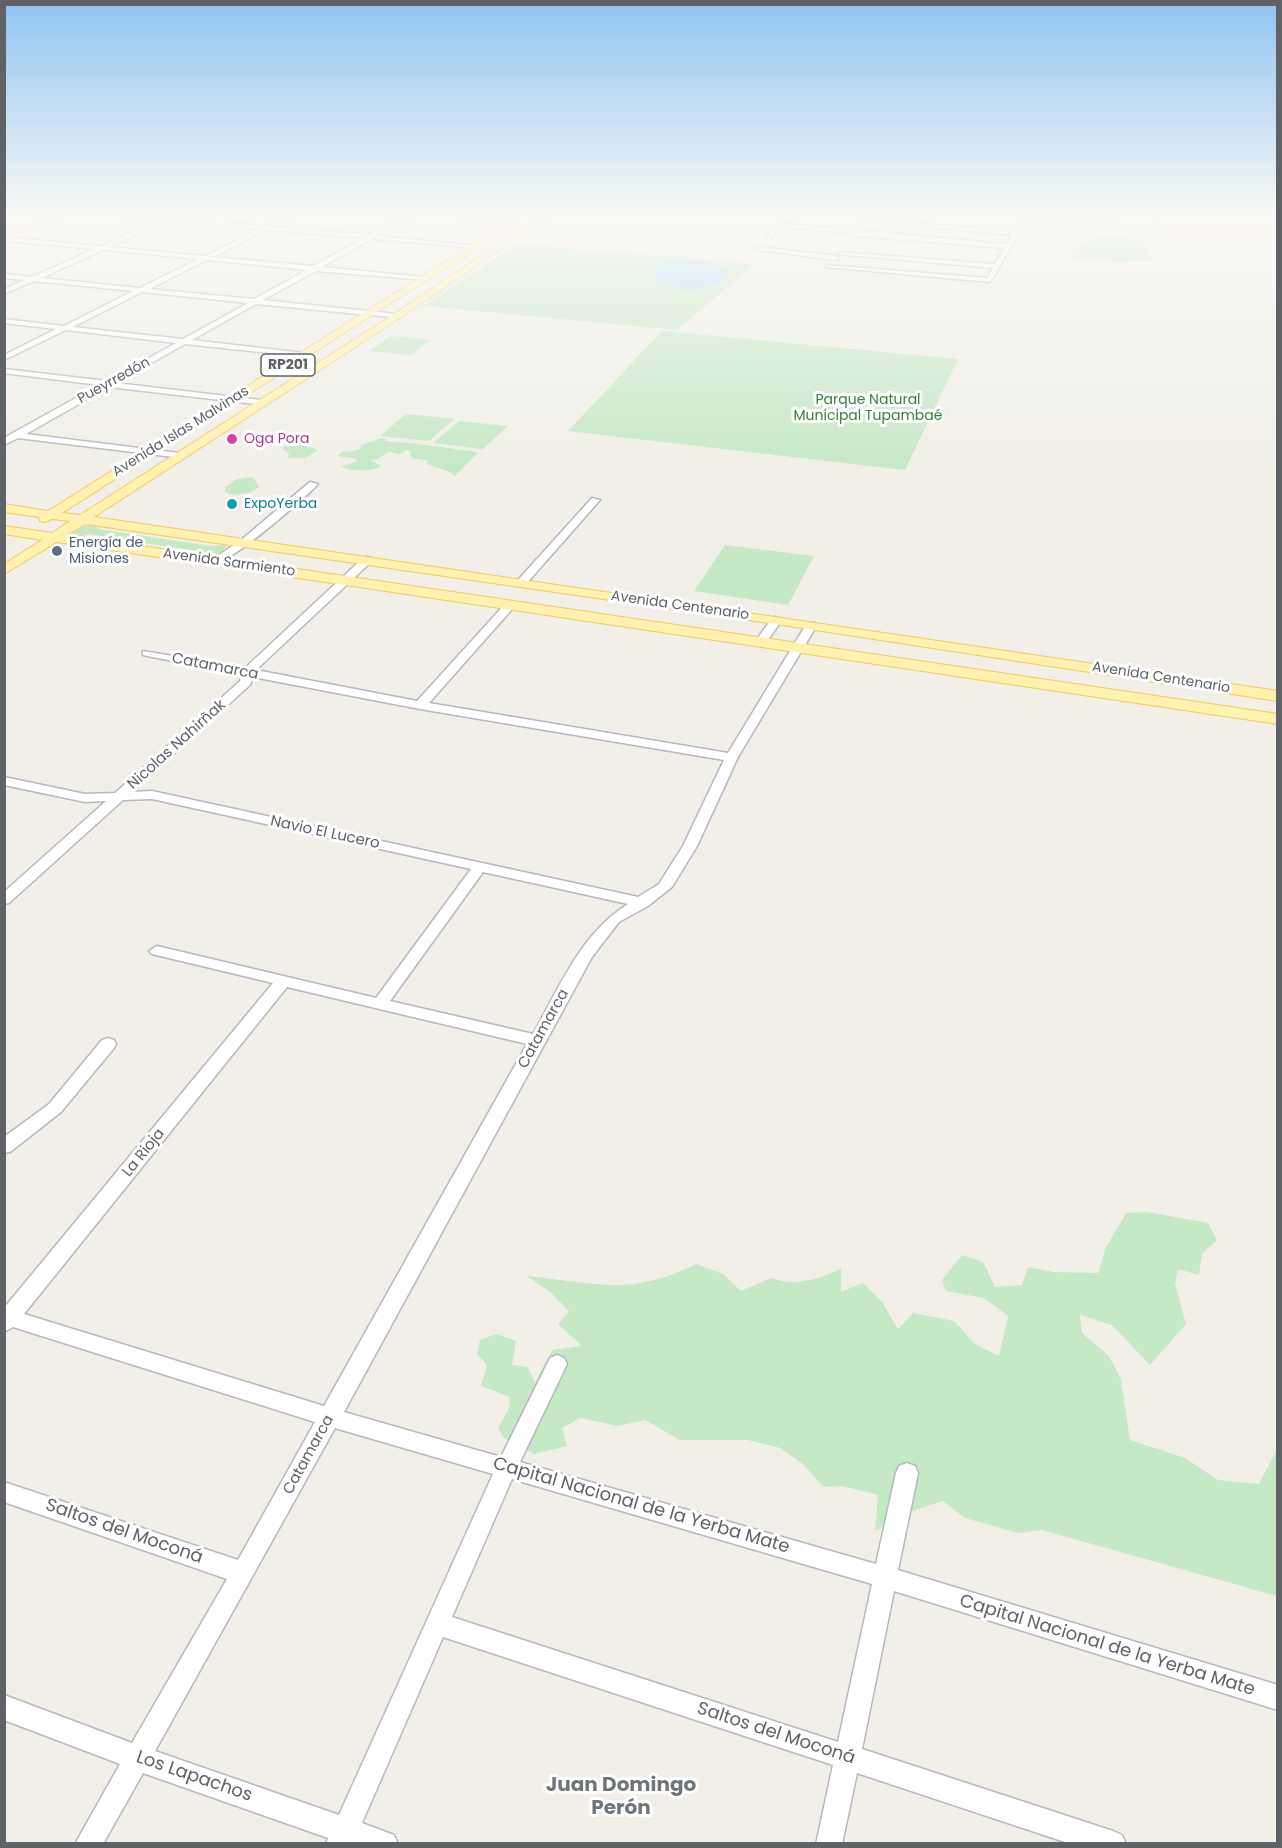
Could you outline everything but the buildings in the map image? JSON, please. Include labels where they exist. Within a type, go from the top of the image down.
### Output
[{"type":"main road","name":"Avenida Islas Malvinas","points":[[49,515],[390,300]]},
{"type":"main road","name":"Avenida Islas Malvinas","points":[[82,520],[420,300]]},
{"type":"main road","points":[[4,508],[82,520]]},
{"type":"main road","name":"RP201","points":[[4,544],[49,515]]},
{"type":"main road","name":"RP201","points":[[4,570],[82,520]]},
{"type":"main road","name":"Avenida Centenario","points":[[82,520],[522,582],[1278,696]]},
{"type":"main road","name":"Avenida Sarmiento","points":[[4,530],[346,580]]},
{"type":"main road","name":"Avenida Centenario","points":[[346,580],[1278,719]]},
{"type":"main road","points":[[1085,690],[1089,667]]},
{"type":"street","points":[[4,358],[120,300]]},
{"type":"street","points":[[239,300],[397,316]]},
{"type":"street","name":"Pueyrredón","points":[[4,442],[259,300]]},
{"type":"street","points":[[4,321],[304,355]]},
{"type":"street","points":[[4,371],[261,403]]},
{"type":"street","points":[[4,433],[180,456]]},
{"type":"street","points":[[217,561],[244,543],[313,484]]},
{"type":"street","points":[[522,582],[595,500]]},
{"type":"street","name":"Nicolas Nahirñak","points":[[4,900],[246,682],[247,674],[367,560]]},
{"type":"street","points":[[420,705],[510,604]]},
{"type":"street","points":[[761,642],[776,620]]},
{"type":"street","points":[[732,757],[811,625]]},
{"type":"street","name":"Catamarca","points":[[88,1844],[243,1573],[585,955],[614,919],[644,903],[651,895],[665,887],[690,846],[732,757],[420,705],[313,683],[247,674],[147,654]]},
{"type":"street","name":"Navio El Lucero","points":[[4,781],[84,798],[152,795],[644,903]]},
{"type":"street","points":[[380,1004],[480,867]]},
{"type":"street","points":[[157,951],[537,1041]]},
{"type":"street","name":"La Rioja","points":[[6,1319],[283,981]]},
{"type":"street","points":[[4,1147],[56,1108],[108,1044]]},
{"type":"street","name":"Capital Nacional de la Yerba Mate","points":[[6,1319],[330,1417],[885,1577],[1278,1698]]},
{"type":"street","points":[[342,1836],[439,1624],[507,1467],[557,1364]]},
{"type":"street","points":[[829,1844],[907,1473]]},
{"type":"street","name":"Saltos del Moconá","points":[[4,1492],[243,1573]]},
{"type":"street","name":"Saltos del Moconá","points":[[439,1624],[1113,1844]]},
{"type":"street","name":"Los Lapachos","points":[[4,1707],[342,1836],[385,1844]]},
{"type":"green space","points":[[433,300],[712,300],[677,330],[424,306]]},
{"type":"green space","name":"Parque Natural Municipal Tupambaé","points":[[662,331],[958,359],[905,470],[568,431]]},
{"type":"green space","points":[[391,336],[432,340],[410,355],[369,351]]},
{"type":"green space","points":[[406,414],[454,419],[429,441],[380,436]]},
{"type":"green space","points":[[459,421],[508,426],[483,449],[433,443]]},
{"type":"green space","points":[[382,438],[386,439],[385,441],[432,445],[478,453],[455,476],[426,463],[429,461],[411,458],[410,450],[400,454],[388,452],[378,459],[370,460],[380,465],[375,469],[354,470],[341,466],[356,462],[357,459],[337,456],[343,451],[350,452],[360,449],[361,445]]},
{"type":"green space","points":[[297,444],[314,448],[317,451],[305,458],[288,458],[289,453],[283,450],[284,446]]},
{"type":"green space","points":[[253,477],[259,487],[256,489],[238,494],[225,492],[225,487],[237,479]]},
{"type":"green space","points":[[91,525],[98,529],[210,546],[226,545],[226,548],[217,554],[205,556],[202,552],[89,534],[78,537],[71,533]]},
{"type":"green space","points":[[725,545],[814,556],[788,605],[694,591]]},
{"type":"green space","points":[[1147,1212],[1208,1223],[1217,1240],[1202,1254],[1199,1275],[1178,1269],[1175,1284],[1186,1324],[1150,1365],[1112,1325],[1080,1315],[1082,1333],[1109,1356],[1121,1380],[1130,1440],[1185,1458],[1218,1480],[1259,1484],[1277,1450],[1277,1596],[1042,1530],[1018,1533],[965,1518],[943,1501],[912,1511],[875,1531],[878,1495],[842,1486],[823,1487],[803,1464],[780,1448],[748,1440],[680,1440],[645,1420],[618,1426],[580,1418],[562,1428],[567,1446],[534,1454],[505,1439],[498,1428],[509,1409],[510,1397],[481,1386],[487,1365],[477,1354],[480,1340],[496,1334],[516,1341],[512,1365],[528,1367],[535,1383],[552,1350],[582,1346],[558,1324],[569,1311],[550,1292],[527,1276],[593,1284],[632,1284],[651,1281],[696,1264],[723,1274],[741,1291],[771,1278],[789,1282],[806,1281],[841,1269],[841,1292],[863,1283],[882,1302],[898,1329],[913,1313],[954,1321],[975,1344],[999,1356],[1008,1316],[984,1298],[946,1291],[942,1280],[962,1255],[983,1262],[995,1287],[1022,1285],[1028,1267],[1054,1272],[1098,1273],[1106,1247],[1126,1213]]},
{"type":"place","name":"Oga Pora","points":[[232,439]]},
{"type":"place","name":"ExpoYerba","points":[[232,504]]},
{"type":"place","name":"Energía de Misiones","points":[[57,551]]},
{"type":"district","name":"Juan Domingo Perón","points":[[621,1798]]}]
